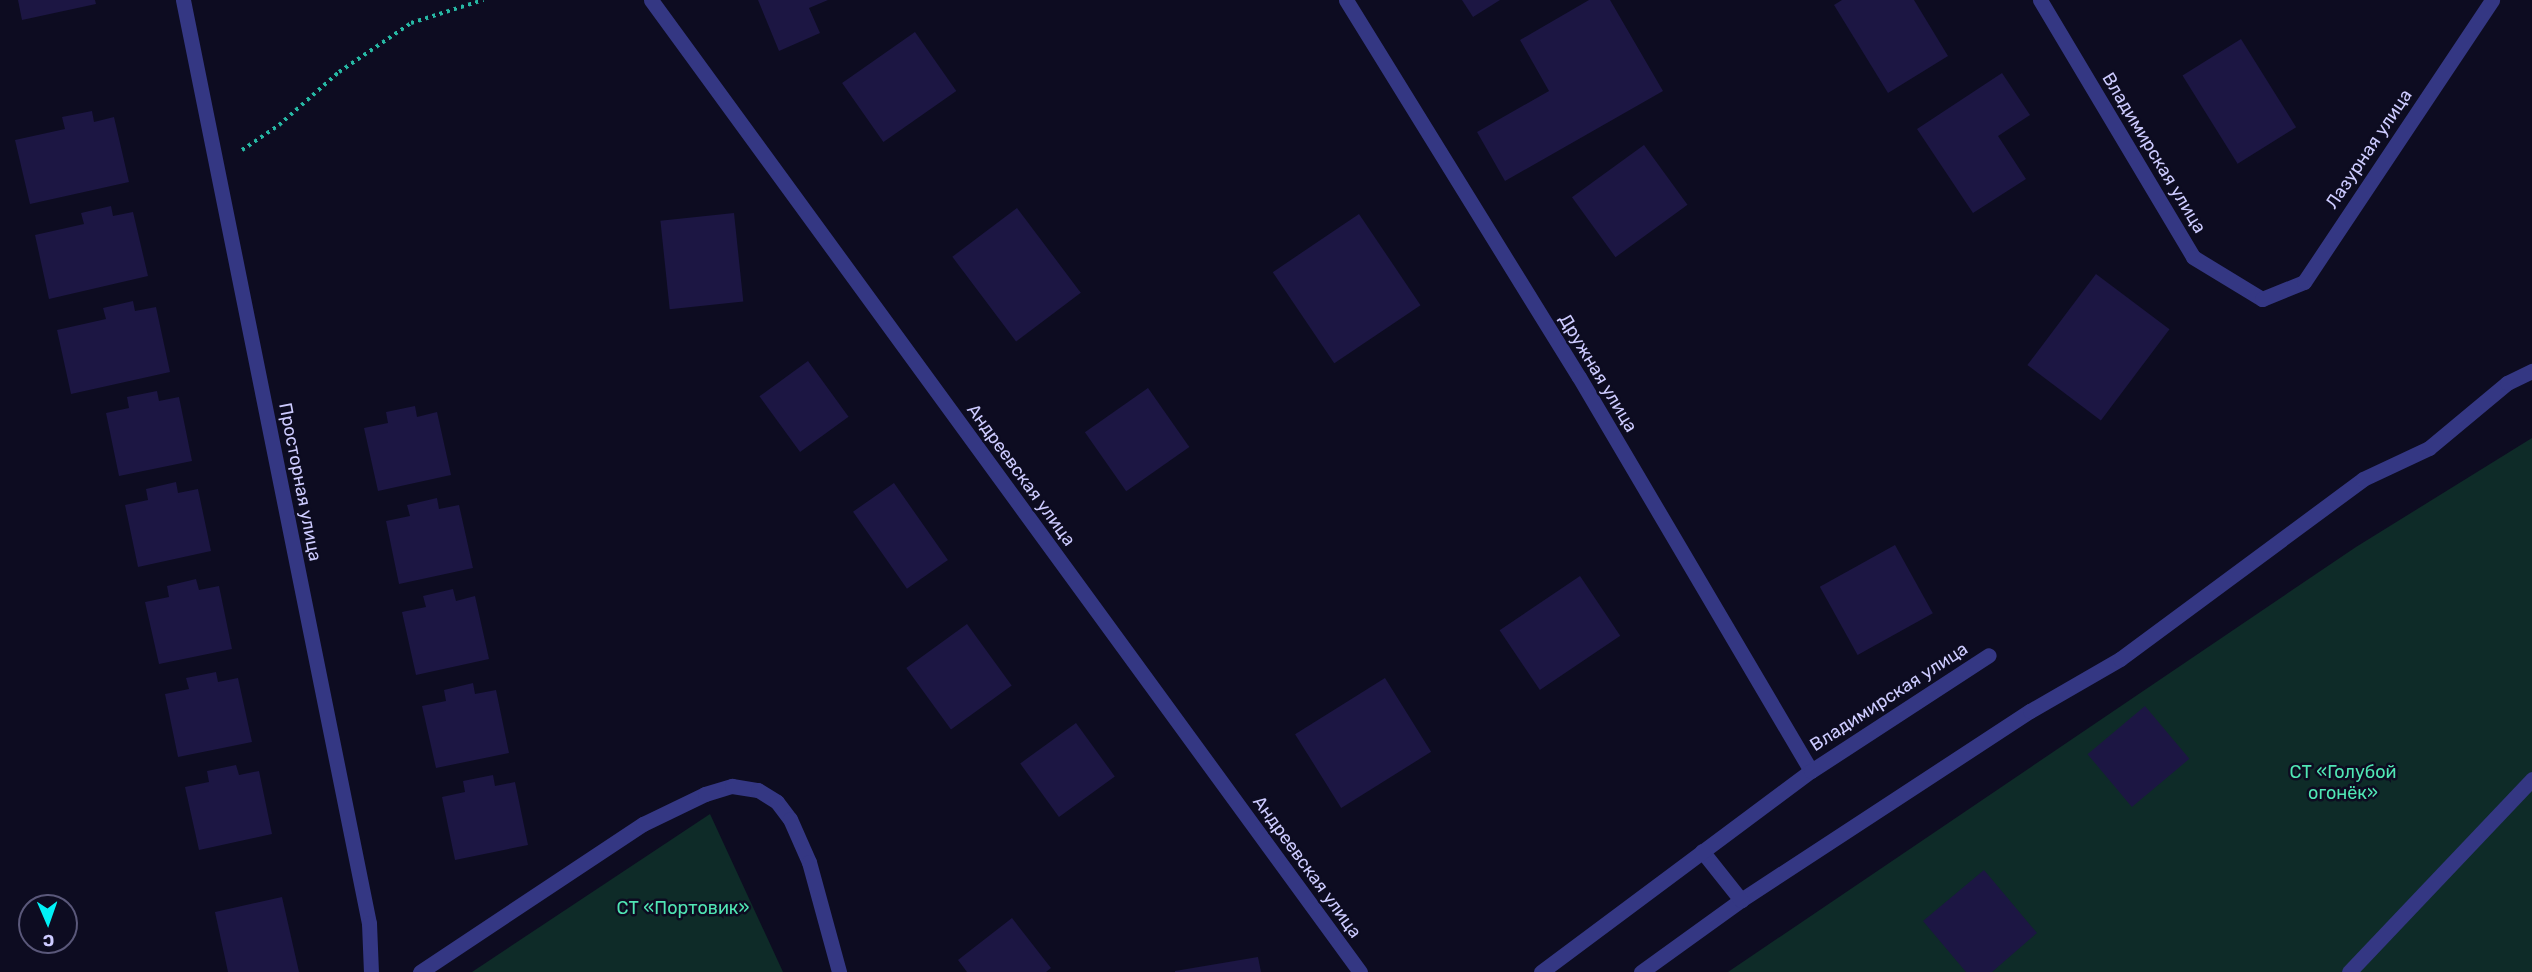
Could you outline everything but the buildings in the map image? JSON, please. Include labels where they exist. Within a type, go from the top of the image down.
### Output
[{"type":"street","name":"Просторная улица","points":[[183,0],[369,923],[371,972]]},
{"type":"street","name":"Андреевская улица","points":[[651,0],[1360,972]]},
{"type":"street","name":"Дружная улица","points":[[1346,0],[1579,377],[1811,771]]},
{"type":"street","name":"Владимирская улица","points":[[2040,0],[2193,257],[2262,299]]},
{"type":"street","name":"Лазурная улица","points":[[2262,299],[2304,282],[2492,0]]},
{"type":"street","points":[[1641,972],[1741,900],[2030,711],[2121,659],[2363,479],[2430,448],[2507,383],[2532,371]]},
{"type":"street","name":"Владимирская улица","points":[[1541,972],[1811,771],[1989,655]]},
{"type":"street","points":[[2349,972],[2532,779]]},
{"type":"street","points":[[420,972],[643,824],[705,794],[732,786],[758,790],[777,802],[790,819],[809,862],[839,972]]},
{"type":"street","points":[[1702,851],[1741,900]]},
{"type":"path","points":[[216,168],[279,125],[339,72],[411,23],[483,0]]},
{"type":"green space","name":"СТ «Голубой огонёк»","points":[[2532,438],[2532,972],[1728,972],[2356,547]]},
{"type":"green space","name":"СТ «Портовик»","points":[[710,814],[783,972],[472,972]]}]
